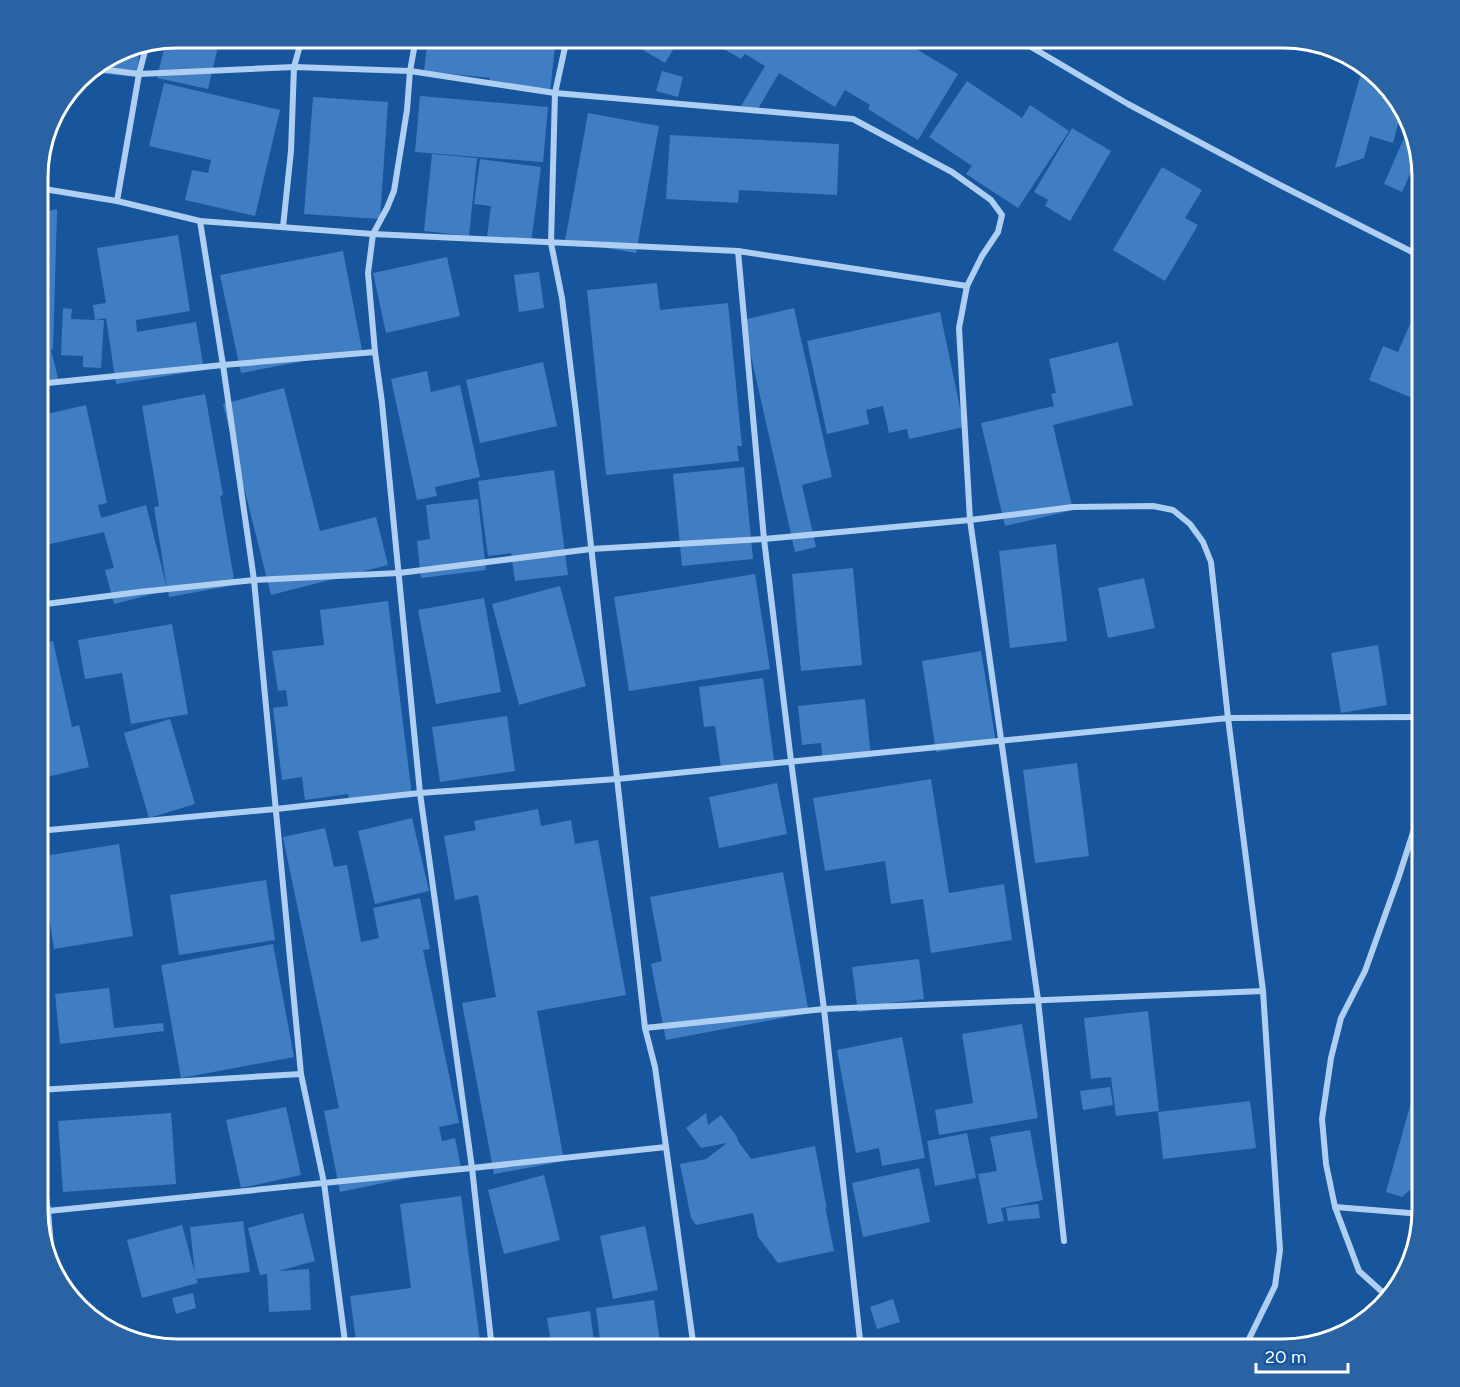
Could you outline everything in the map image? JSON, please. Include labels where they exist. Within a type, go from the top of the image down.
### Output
[{"type":"street","points":[[283,227],[291,151],[294,68],[299,48]]},
{"type":"street","points":[[414,48],[394,191],[373,234],[368,273],[420,793],[472,1168],[491,1339]]},
{"type":"street","points":[[565,48],[555,93],[551,243],[562,298],[576,412],[645,1028],[655,1067],[693,1339]]},
{"type":"street","points":[[1033,48],[1138,110],[1412,252]]},
{"type":"street","points":[[117,201],[145,52]]},
{"type":"street","points":[[105,70],[139,74],[294,68],[410,71],[555,93],[853,119],[952,172],[991,200],[1002,215],[998,232],[982,256],[967,286],[958,328],[970,519],[1038,1000],[1064,1241]]},
{"type":"street","points":[[48,190],[117,201],[200,221],[373,234],[738,251],[967,286]]},
{"type":"street","points":[[200,221],[254,580],[301,1074],[324,1183],[345,1339]]},
{"type":"street","points":[[738,251],[764,539],[824,1009],[860,1339]]},
{"type":"street","points":[[48,383],[375,352]]},
{"type":"street","points":[[48,604],[254,580],[399,573],[591,549],[764,539],[1073,507],[1153,506],[1173,510],[1190,524],[1203,542],[1211,562],[1228,718],[1263,991],[1280,1250],[1275,1286],[1249,1339]]},
{"type":"street","points":[[48,830],[420,793],[617,778],[1228,718],[1412,717]]},
{"type":"street","points":[[1382,1292],[1359,1271],[1335,1207],[1326,1164],[1322,1119],[1331,1058],[1341,1018],[1365,971],[1412,836]]},
{"type":"street","points":[[645,1028],[824,1009],[1263,991]]},
{"type":"street","points":[[48,1089],[301,1074]]},
{"type":"street","points":[[51,1237],[48,1211],[666,1147]]},
{"type":"street","points":[[1335,1207],[1412,1213]]},
{"type":"building","points":[[218,48],[208,89],[157,78],[164,49]]},
{"type":"building","points":[[427,48],[555,48],[550,92],[489,85],[490,78],[424,71]]},
{"type":"building","points":[[640,48],[674,48],[665,63]]},
{"type":"building","points":[[722,48],[915,48],[958,74],[918,140],[868,109],[870,105],[845,90],[835,107],[779,73],[755,114],[741,106],[765,66],[745,54],[741,59]]},
{"type":"building","points":[[139,54],[137,77],[100,73],[120,61]]},
{"type":"building","points":[[662,71],[683,77],[678,97],[656,91]]},
{"type":"building","points":[[1361,75],[1380,92],[1399,120],[1393,143],[1370,136],[1364,158],[1335,168]]},
{"type":"building","points":[[967,81],[1022,118],[1030,105],[1069,131],[1018,208],[966,174],[972,166],[929,137]]},
{"type":"building","points":[[164,83],[280,110],[255,216],[185,200],[192,170],[208,173],[211,160],[149,146]]},
{"type":"building","points":[[420,96],[548,107],[543,162],[415,152]]},
{"type":"building","points":[[313,97],[388,102],[380,219],[304,214]]},
{"type":"building","points":[[588,113],[659,126],[636,253],[565,241]]},
{"type":"building","points":[[1072,128],[1111,151],[1070,221],[1045,206],[1048,200],[1034,192]]},
{"type":"building","points":[[670,135],[839,144],[837,195],[739,190],[738,203],[666,199]]},
{"type":"building","points":[[1405,136],[1412,170],[1402,192],[1384,184]]},
{"type":"building","points":[[432,154],[477,158],[469,236],[424,231]]},
{"type":"building","points":[[480,159],[541,167],[531,243],[487,237],[491,206],[474,204]]},
{"type":"building","points":[[1162,167],[1202,190],[1185,218],[1198,225],[1165,281],[1113,250]]},
{"type":"building","points":[[57,209],[53,349],[51,350],[59,382],[48,385],[48,211]]},
{"type":"building","points":[[178,235],[190,311],[136,320],[137,332],[196,322],[204,370],[116,384],[106,318],[95,320],[93,305],[106,303],[97,248]]},
{"type":"building","points":[[343,251],[362,350],[241,373],[220,275]]},
{"type":"building","points":[[447,257],[460,316],[386,333],[373,273]]},
{"type":"building","points":[[539,272],[544,308],[519,312],[514,275]]},
{"type":"building","points":[[657,283],[660,310],[728,303],[742,446],[737,446],[739,461],[606,475],[587,290]]},
{"type":"building","points":[[63,308],[72,309],[71,319],[104,320],[101,368],[83,367],[83,356],[61,355]]},
{"type":"building","points":[[794,308],[832,477],[802,485],[816,547],[795,552],[743,320]]},
{"type":"building","points":[[940,312],[964,427],[909,439],[907,429],[889,433],[883,406],[866,410],[869,424],[827,434],[807,341]]},
{"type":"building","points":[[1412,320],[1412,398],[1369,380],[1383,346],[1398,352]]},
{"type":"building","points":[[1118,342],[1133,405],[1053,425],[1073,510],[1005,526],[981,423],[1054,406],[1051,394],[1056,393],[1049,359]]},
{"type":"building","points":[[543,362],[557,426],[480,443],[466,380]]},
{"type":"building","points":[[427,371],[431,392],[460,385],[480,477],[435,487],[437,496],[417,500],[391,379]]},
{"type":"building","points":[[284,388],[320,531],[376,517],[388,565],[271,595],[223,404]]},
{"type":"building","points":[[205,394],[223,495],[220,496],[235,585],[169,597],[168,590],[114,604],[105,570],[114,568],[104,532],[48,544],[48,414],[86,405],[107,503],[98,505],[101,518],[146,505],[167,588],[154,507],[159,506],[142,406]]},
{"type":"building","points":[[744,467],[753,559],[682,566],[673,474]]},
{"type":"building","points":[[554,470],[568,575],[515,581],[511,553],[488,556],[478,481]]},
{"type":"building","points":[[478,499],[486,570],[421,578],[417,541],[430,539],[426,505]]},
{"type":"building","points":[[1056,544],[1067,641],[1010,648],[999,551]]},
{"type":"building","points":[[853,568],[862,665],[801,671],[792,574]]},
{"type":"building","points":[[755,574],[770,669],[629,691],[614,597]]},
{"type":"building","points":[[1144,578],[1155,628],[1108,638],[1098,588]]},
{"type":"building","points":[[560,586],[586,686],[519,705],[492,604]]},
{"type":"building","points":[[484,598],[501,692],[436,704],[418,610]]},
{"type":"building","points":[[388,601],[412,796],[349,803],[348,794],[305,800],[302,777],[282,780],[273,708],[288,706],[286,690],[278,691],[272,651],[324,645],[320,610]]},
{"type":"building","points":[[172,624],[188,714],[131,724],[122,673],[85,679],[78,640]]},
{"type":"building","points":[[53,641],[72,727],[79,725],[89,767],[48,777],[48,642]]},
{"type":"building","points":[[1378,645],[1387,705],[1341,713],[1331,653]]},
{"type":"building","points":[[981,651],[996,743],[936,752],[922,661]]},
{"type":"building","points":[[763,678],[774,760],[721,767],[715,726],[704,727],[699,687]]},
{"type":"building","points":[[865,699],[871,757],[823,762],[821,743],[802,745],[798,706]]},
{"type":"building","points":[[507,716],[515,771],[440,782],[432,727]]},
{"type":"building","points":[[170,719],[195,804],[149,818],[124,733]]},
{"type":"building","points":[[1077,763],[1089,856],[1035,863],[1023,770]]},
{"type":"building","points":[[931,779],[949,893],[1004,884],[1012,940],[931,953],[923,899],[891,904],[885,861],[825,871],[813,798]]},
{"type":"building","points":[[777,783],[787,834],[719,848],[709,797]]},
{"type":"building","points":[[538,809],[541,826],[571,820],[575,844],[598,840],[626,995],[537,1011],[564,1161],[494,1174],[462,1003],[496,997],[478,895],[455,900],[444,836],[476,830],[474,821]]},
{"type":"building","points":[[412,818],[429,891],[375,904],[358,831]]},
{"type":"building","points":[[325,828],[334,867],[347,865],[361,942],[379,938],[373,908],[420,898],[430,949],[423,950],[459,1123],[439,1127],[442,1141],[455,1138],[461,1167],[340,1192],[324,1111],[339,1108],[283,837]]},
{"type":"building","points":[[119,844],[133,936],[54,949],[48,911],[48,855]]},
{"type":"building","points":[[783,872],[809,1013],[666,1040],[651,964],[662,961],[650,897]]},
{"type":"building","points":[[266,880],[275,940],[179,955],[170,895]]},
{"type":"building","points":[[273,944],[294,1057],[181,1078],[161,965]]},
{"type":"building","points":[[919,959],[924,999],[890,1003],[891,1008],[858,1012],[852,967]]},
{"type":"building","points":[[109,988],[114,1028],[163,1023],[164,1031],[60,1044],[55,994]]},
{"type":"building","points":[[1148,1011],[1159,1111],[1116,1116],[1111,1077],[1091,1079],[1084,1018]]},
{"type":"building","points":[[1022,1024],[1038,1118],[939,1135],[935,1110],[973,1103],[962,1034]]},
{"type":"building","points":[[902,1037],[925,1158],[882,1166],[879,1148],[856,1153],[837,1050]]},
{"type":"building","points":[[1110,1087],[1113,1105],[1083,1110],[1080,1091]]},
{"type":"building","points":[[1412,1099],[1412,1188],[1402,1197],[1386,1192]]},
{"type":"building","points":[[1250,1101],[1256,1148],[1163,1159],[1158,1112]]},
{"type":"building","points":[[286,1107],[301,1175],[241,1188],[226,1120]]},
{"type":"building","points":[[171,1113],[176,1184],[63,1192],[58,1121]]},
{"type":"building","points":[[706,1113],[708,1125],[721,1115],[751,1159],[815,1146],[834,1251],[778,1263],[758,1237],[753,1213],[696,1225],[691,1218],[680,1164],[706,1159],[727,1143],[701,1148],[686,1128]]},
{"type":"building","points":[[1030,1130],[1043,1200],[1001,1208],[1004,1221],[988,1224],[978,1174],[997,1171],[990,1137]]},
{"type":"building","points":[[967,1133],[976,1178],[935,1186],[927,1141]]},
{"type":"building","points":[[919,1168],[930,1222],[863,1237],[852,1183]]},
{"type":"building","points":[[544,1175],[560,1240],[504,1254],[488,1190]]},
{"type":"building","points":[[461,1196],[480,1339],[356,1339],[350,1296],[411,1288],[400,1204]]},
{"type":"building","points":[[1038,1204],[1040,1218],[1008,1221],[1006,1208]]},
{"type":"building","points":[[303,1213],[315,1261],[278,1271],[309,1269],[311,1310],[269,1312],[267,1274],[260,1275],[248,1228]]},
{"type":"building","points":[[243,1221],[250,1272],[196,1279],[198,1283],[142,1298],[127,1240],[182,1225],[195,1273],[190,1227]]},
{"type":"building","points":[[645,1226],[658,1290],[613,1299],[600,1236]]},
{"type":"building","points":[[193,1293],[196,1308],[176,1314],[172,1298]]},
{"type":"building","points":[[893,1299],[900,1322],[877,1329],[870,1307]]},
{"type":"building","points":[[654,1300],[660,1339],[600,1339],[596,1308]]},
{"type":"building","points":[[590,1311],[594,1339],[550,1339],[547,1318]]}]
